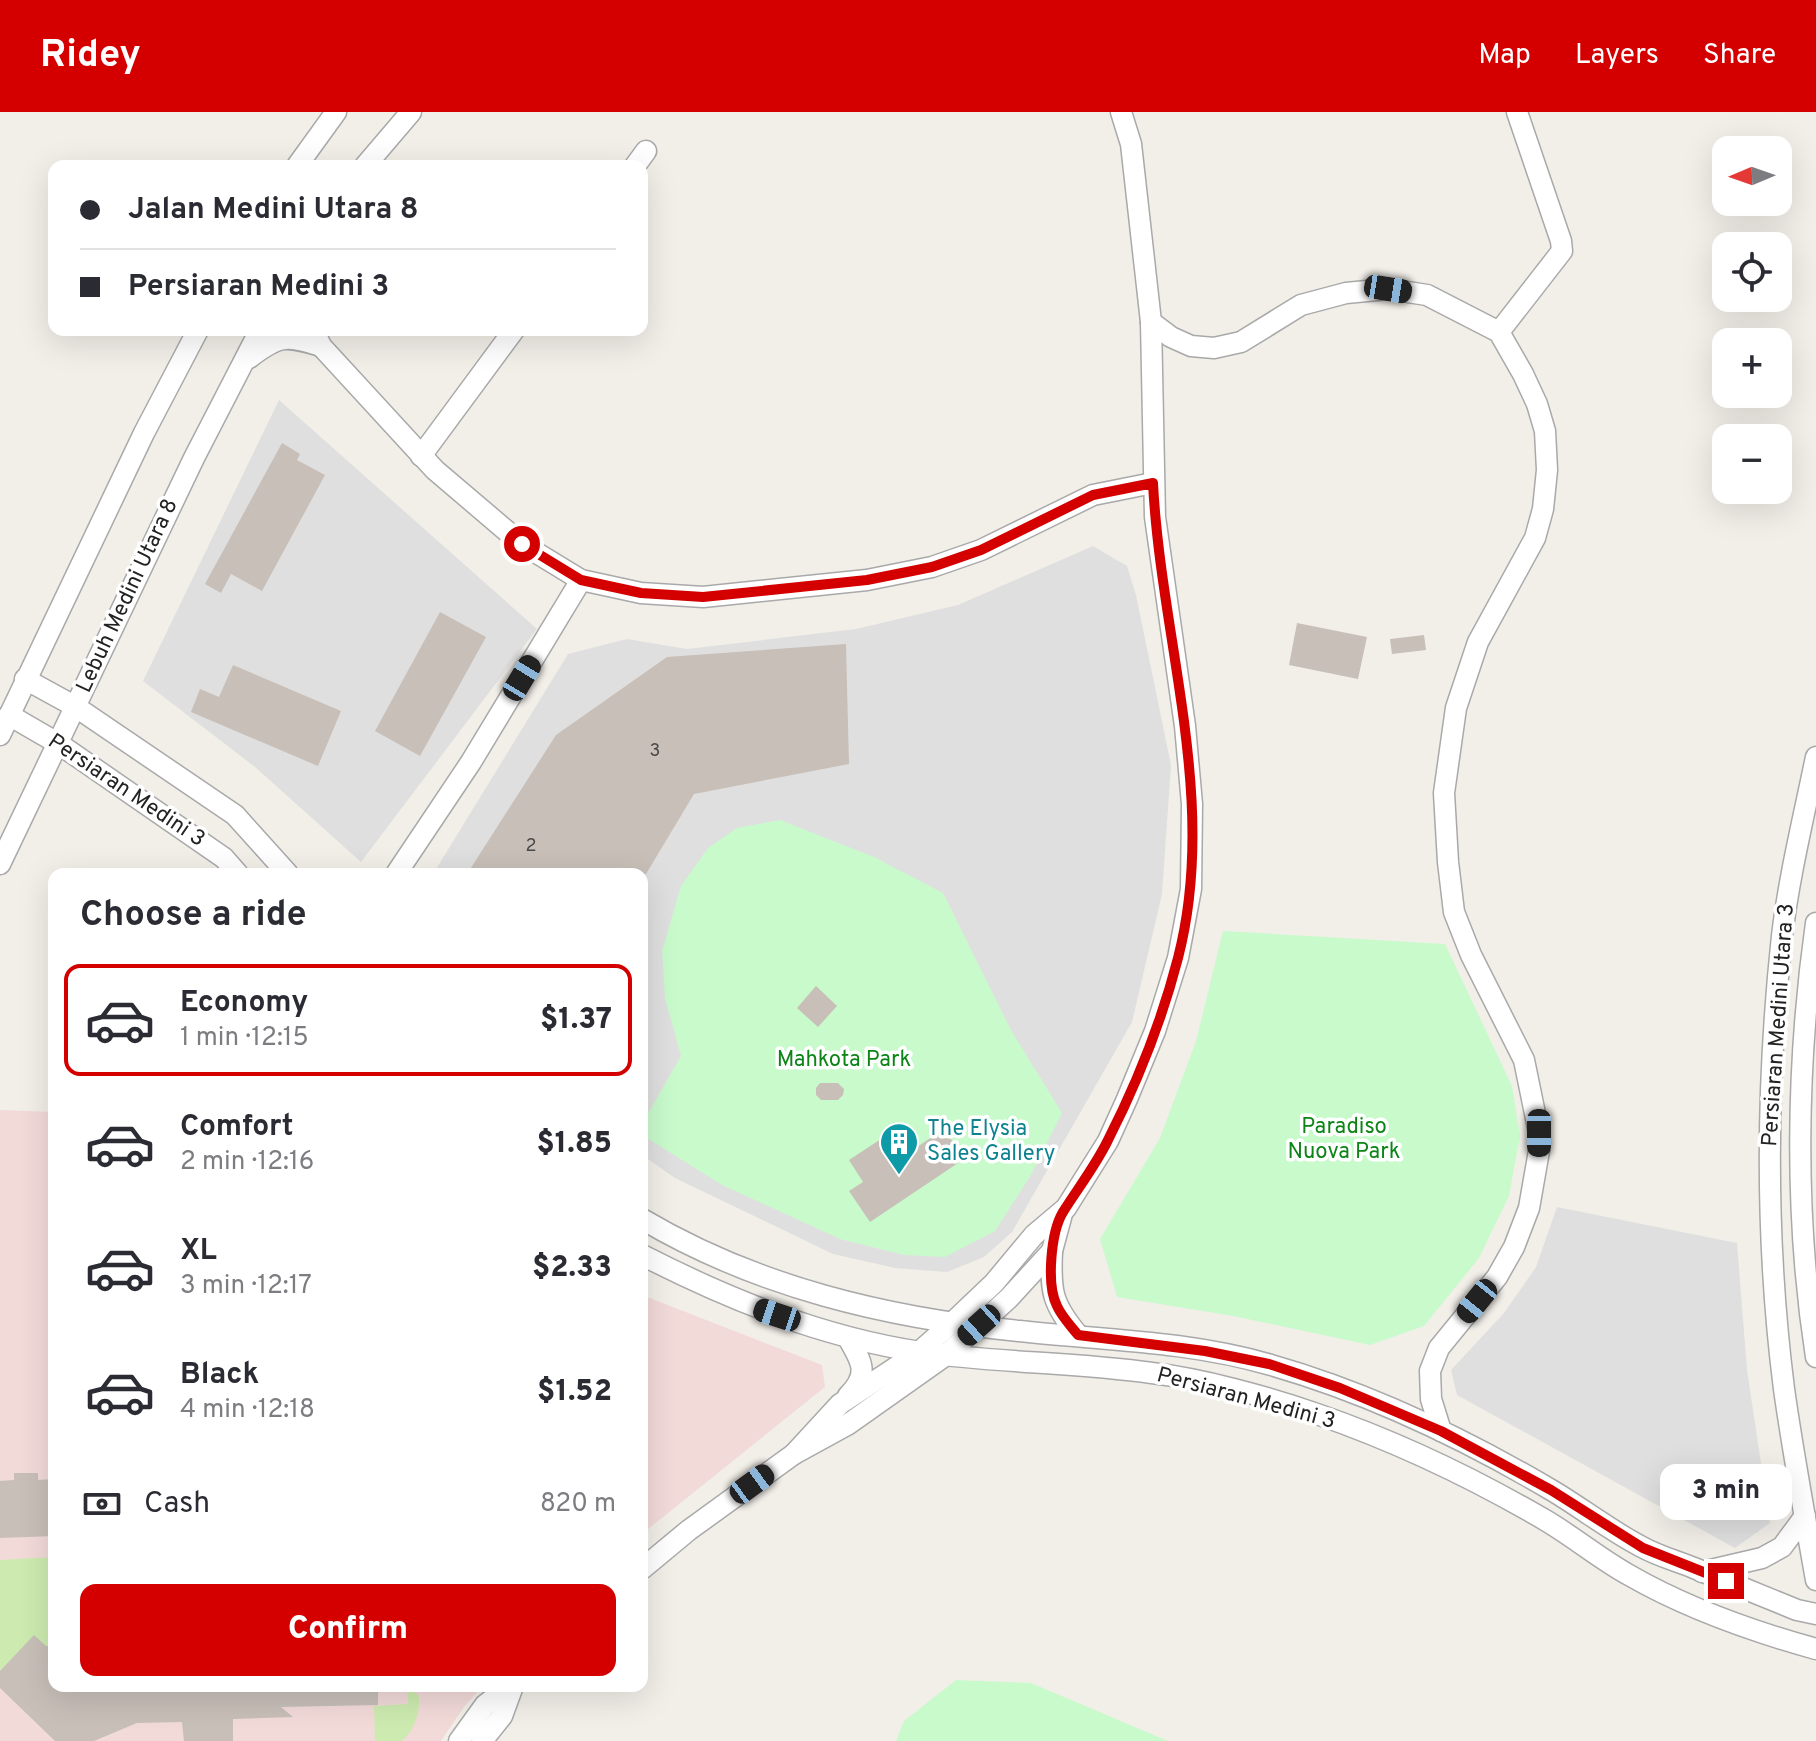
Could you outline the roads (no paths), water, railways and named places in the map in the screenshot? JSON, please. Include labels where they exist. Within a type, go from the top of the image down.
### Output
[{"type":"street","points":[[301,160],[336,112]]},
{"type":"street","points":[[370,160],[411,112]]},
{"type":"street","points":[[1078,1335],[1056,1304],[1051,1286],[1052,1251],[1062,1214],[1108,1141],[1155,1031],[1178,958],[1191,889],[1192,804],[1185,726],[1158,543],[1153,483],[1151,322],[1131,144],[1121,112]]},
{"type":"street","points":[[1499,332],[1562,251],[1517,112]]},
{"type":"street","points":[[1151,322],[1171,337],[1191,346],[1214,348],[1241,342],[1301,305],[1346,293],[1388,289],[1427,295],[1499,332],[1537,404],[1545,431],[1546,483],[1535,538],[1478,642],[1456,708],[1444,793],[1454,912],[1471,955],[1524,1060],[1539,1133],[1539,1151],[1529,1208],[1514,1247],[1497,1277],[1439,1348],[1430,1371],[1431,1399],[1441,1431]]},
{"type":"street","points":[[0,735],[144,433],[195,336]]},
{"type":"street","name":"Lebuh Medini Utara 8","points":[[0,864],[194,458],[257,336]]},
{"type":"street","points":[[421,456],[510,336]]},
{"type":"street","points":[[241,364],[272,340],[317,338],[421,456],[450,485],[522,544],[581,580],[641,593],[703,597],[867,580],[944,563],[981,550],[1093,495],[1153,483]]},
{"type":"street","points":[[400,868],[471,762],[581,580]]},
{"type":"street","name":"Persiaran Medini 3","points":[[25,679],[76,707],[235,815],[283,868]]},
{"type":"street","name":"Persiaran Medini 3","points":[[9,715],[59,744],[224,858],[233,868]]},
{"type":"street","name":"Persiaran Medini Utara 3","points":[[1816,757],[1782,934],[1772,1052],[1769,1161],[1772,1245],[1784,1389],[1816,1580]]},
{"type":"street","points":[[1796,858],[1816,851]]},
{"type":"street","points":[[1782,934],[1815,929]]},
{"type":"street","name":"Persiaran Medini Utara 3","points":[[1815,929],[1803,1057],[1801,1195],[1808,1305],[1816,1357]]},
{"type":"street","points":[[840,1404],[919,1352],[994,1283],[1034,1235],[1062,1214]]},
{"type":"street","name":"Persiaran Medini 3","points":[[648,1222],[735,1266],[805,1292],[857,1305],[1018,1331],[1193,1349],[1269,1364],[1340,1388],[1441,1431],[1551,1490],[1643,1548],[1797,1610],[1816,1614]]},
{"type":"street","points":[[648,1564],[689,1530],[794,1454],[847,1425],[946,1355],[1009,1298],[1052,1251]]},
{"type":"street","name":"Persiaran Medini 3","points":[[648,1258],[696,1283],[754,1307],[848,1338],[919,1352],[1154,1373],[1229,1389],[1317,1414],[1444,1466],[1546,1520],[1628,1575],[1707,1614],[1816,1649]]},
{"type":"street","points":[[794,1454],[860,1383],[863,1370],[848,1338]]},
{"type":"street","points":[[1702,1572],[1762,1558],[1782,1547],[1805,1516]]},
{"type":"street","points":[[459,1741],[485,1705],[503,1692]]},
{"type":"street","points":[[482,1741],[502,1716],[509,1692]]},
{"type":"place","name":"The Elysia Sales Gallery","points":[[899,1176]]},
{"type":"park label","name":"Mahkota Park","points":[[844,1060]]},
{"type":"park label","name":"Paradiso Nuova Park","points":[[1344,1140]]}]
